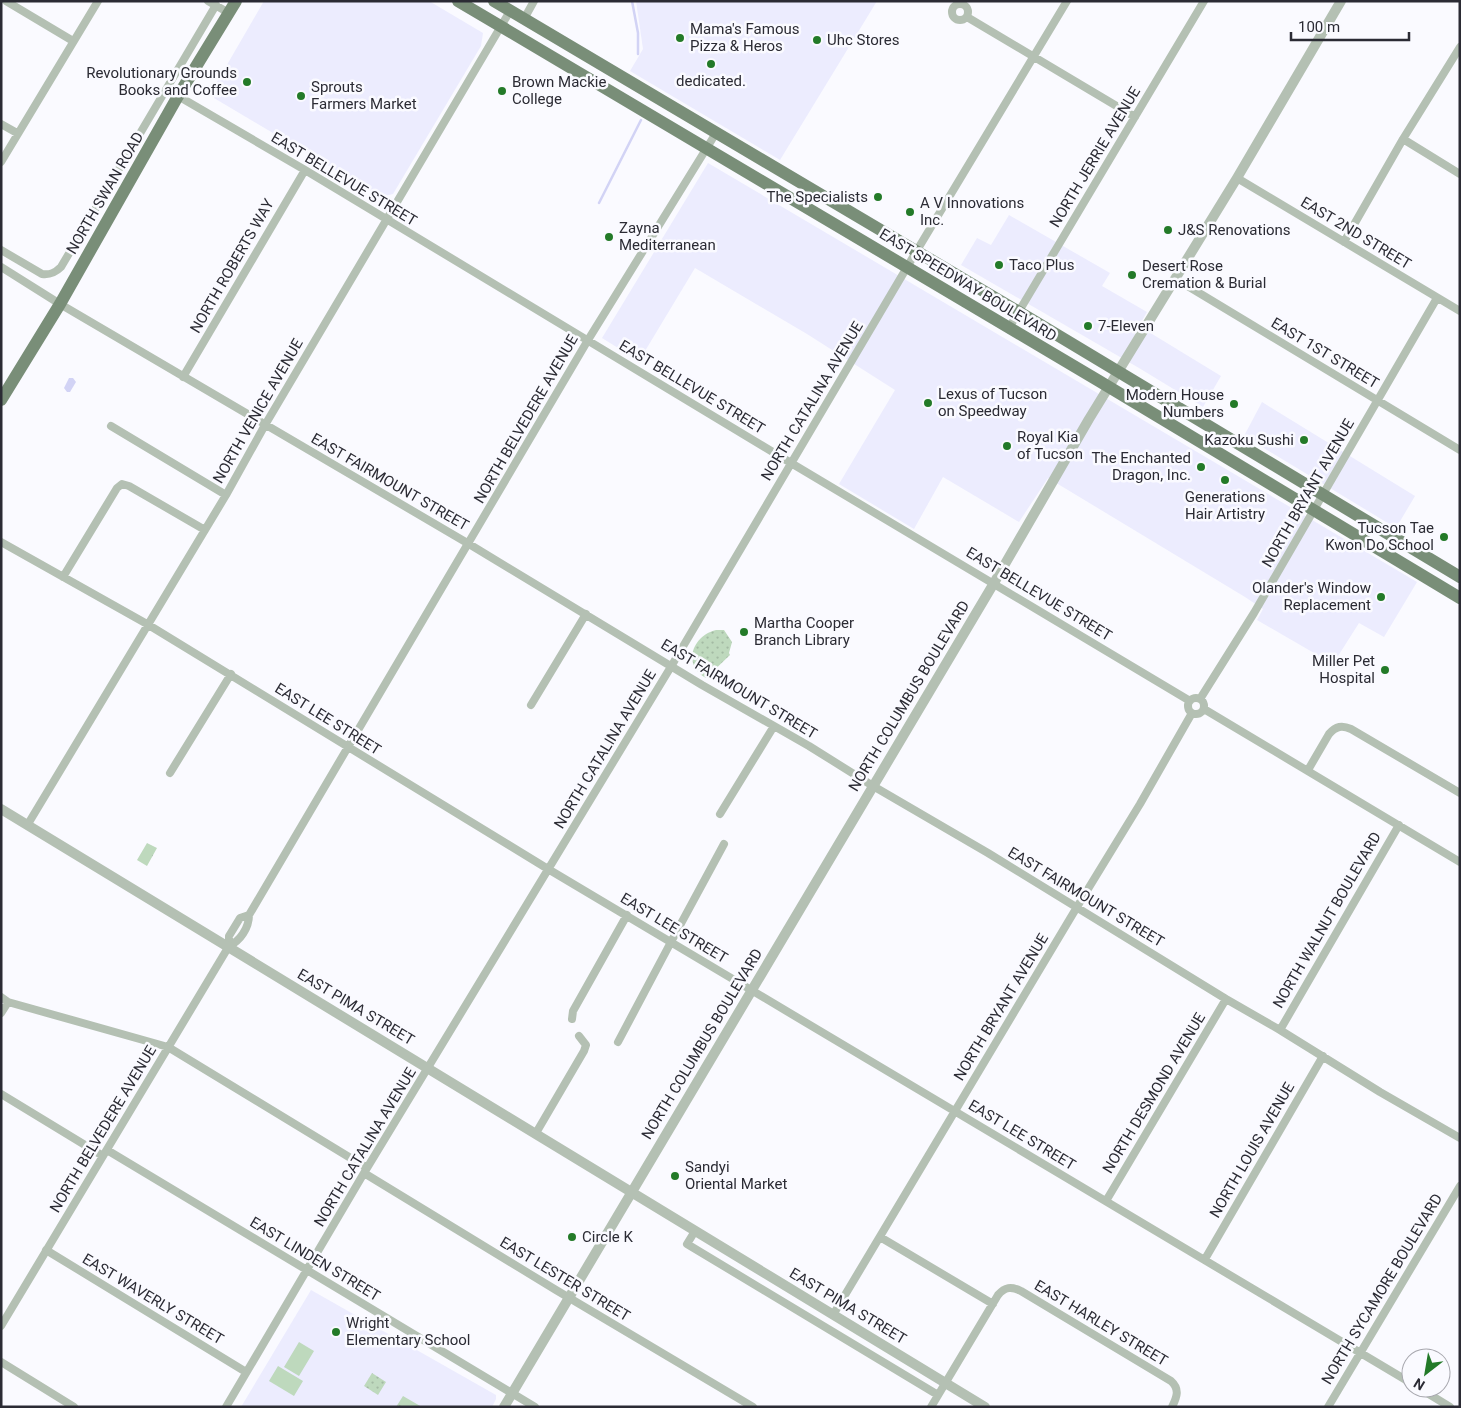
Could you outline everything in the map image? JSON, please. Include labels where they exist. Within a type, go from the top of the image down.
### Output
[{"type":"main road","name":"NORTH SWAN ROAD","points":[[1,400],[5,384],[60,304],[178,96],[236,1]]},
{"type":"main road","name":"EAST SPEEDWAY BOULEVARD","points":[[458,1],[1110,387],[1460,598]]},
{"type":"main road","name":"EAST SPEEDWAY BOULEVARD","points":[[494,1],[1019,312],[1460,577]]},
{"type":"street","points":[[6,1],[73,41]]},
{"type":"street","points":[[1,162],[98,1]]},
{"type":"street","points":[[524,19],[534,1]]},
{"type":"street","name":"NORTH CATALINA AVENUE","points":[[226,1407],[366,1171],[672,665],[907,267],[1067,1]]},
{"type":"street","name":"NORTH JERRIE AVENUE","points":[[1009,328],[1204,1]]},
{"type":"street","name":"NORTH COLUMBUS BOULEVARD","points":[[504,1407],[994,583],[1085,426],[1237,178],[1341,1]]},
{"type":"street","points":[[212,3],[228,13]]},
{"type":"street","name":"NORTH SWAN ROAD","points":[[1,250],[35,271],[48,275],[61,267],[212,3]]},
{"type":"street","name":"NORTH VENICE AVENUE","points":[[28,824],[205,530],[510,11]]},
{"type":"street","points":[[967,17],[1135,117]]},
{"type":"street","points":[[1344,242],[1460,47]]},
{"type":"street","name":"EAST BELLEVUE STREET","points":[[178,96],[305,170],[1190,701]]},
{"type":"street","points":[[1,124],[18,133]]},
{"type":"street","name":"NORTH BELVEDERE AVENUE","points":[[1,1326],[229,946],[229,936],[240,918],[249,915],[588,340],[716,133]]},
{"type":"street","points":[[1403,140],[1460,174]]},
{"type":"street","name":"NORTH ROBERTS WAY","points":[[184,377],[305,170]]},
{"type":"street","name":"EAST 2ND STREET","points":[[1237,178],[1460,312]]},
{"type":"street","name":"EAST FAIRMOUNT STREET","points":[[1,267],[60,304],[809,746],[1380,1092],[1460,1138]]},
{"type":"street","name":"EAST 1ST STREET","points":[[1176,279],[1460,450]]},
{"type":"street","name":"NORTH BRYANT AVENUE","points":[[1200,699],[1315,511],[1437,298]]},
{"type":"street","points":[[111,426],[226,494]]},
{"type":"street","points":[[63,577],[117,488],[122,484],[129,486],[205,530]]},
{"type":"street","name":"EAST LEE STREET","points":[[1,542],[147,624],[231,674],[548,869],[1401,1377]]},
{"type":"street","points":[[531,705],[586,614]]},
{"type":"street","points":[[170,772],[231,674]]},
{"type":"street","points":[[1200,699],[1204,704],[1204,709],[1199,714],[1192,713],[1189,707],[1190,701],[1200,699]]},
{"type":"street","points":[[1204,709],[1460,862]]},
{"type":"street","name":"NORTH BRYANT AVENUE","points":[[833,1315],[1076,907],[1140,804],[1192,713]]},
{"type":"street","points":[[720,814],[774,726]]},
{"type":"street","points":[[1308,770],[1328,734],[1333,729],[1342,726],[1352,729],[1460,794]]},
{"type":"street","name":"EAST PIMA STREET","points":[[1,809],[985,1407]]},
{"type":"street","name":"NORTH WALNUT BOULEVARD","points":[[1280,1030],[1399,825]]},
{"type":"street","points":[[618,1042],[724,844]]},
{"type":"street","points":[[572,1019],[573,1011],[627,915]]},
{"type":"street","points":[[1,1013],[5,999]]},
{"type":"street","name":"EAST LESTER STREET","points":[[5,999],[168,1047],[569,1298],[753,1407]]},
{"type":"street","name":"NORTH DESMOND AVENUE","points":[[1106,1201],[1226,999]]},
{"type":"street","points":[[536,1133],[584,1051],[586,1045],[579,1036]]},
{"type":"street","name":"NORTH LOUIS AVENUE","points":[[1204,1259],[1323,1056]]},
{"type":"street","name":"EAST LINDEN STREET","points":[[1,1094],[307,1270],[535,1407]]},
{"type":"street","name":"NORTH SYCAMORE BOULEVARD","points":[[1328,1407],[1460,1186]]},
{"type":"street","name":"EAST PIMA STREET","points":[[695,1231],[687,1244],[938,1395]]},
{"type":"street","points":[[880,1237],[994,1304],[931,1407]]},
{"type":"street","name":"EAST WAVERLY STREET","points":[[46,1250],[246,1372]]},
{"type":"street","name":"EAST HARLEY STREET","points":[[994,1304],[1002,1290],[1008,1287],[1021,1291],[1167,1378],[1176,1387],[1178,1393],[1172,1407]]},
{"type":"street","points":[[1,1362],[74,1407]]},
{"type":"street","points":[[1435,1398],[1450,1407]]},
{"type":"shaded area","points":[[264,1],[429,1],[483,33],[481,46],[393,194],[381,197],[214,98],[217,82]]},
{"type":"shaded area","points":[[636,1],[877,1],[780,160],[630,71],[643,49]]},
{"type":"shaded area","points":[[708,163],[1417,582],[1384,637],[1359,623],[1333,664],[1257,620],[1263,609],[1245,597],[1048,478],[1019,522],[943,477],[914,529],[839,484],[895,390],[807,334],[695,268],[639,361],[602,338]]},
{"type":"shaded area","points":[[1009,215],[1110,273],[1102,286],[1147,312],[1139,326],[1221,376],[1203,407],[961,265],[977,238],[991,245]]},
{"type":"shaded area","points":[[1262,402],[1415,496],[1396,528],[1244,436]]},
{"type":"shaded area","name":"Wright Elementary School","points":[[311,1290],[496,1395],[492,1407],[241,1407]]},
{"type":"green space","points":[[716,630],[724,630],[732,642],[730,655],[706,678],[694,666],[692,659],[693,651],[701,638]]},
{"type":"green space","points":[[147,843],[157,848],[147,866],[137,860]]},
{"type":"green space","points":[[299,1342],[314,1351],[299,1376],[284,1367]]},
{"type":"green space","points":[[278,1366],[303,1381],[294,1396],[269,1381]]},
{"type":"green space","points":[[372,1373],[386,1382],[378,1395],[364,1386]]},
{"type":"green space","points":[[403,1396],[422,1407],[396,1407]]},
{"type":"water","points":[[69,378],[73,378],[76,382],[70,392],[67,392],[64,388]]},
{"type":"waterway","points":[[632,1],[638,33],[638,54]]},
{"type":"waterway","points":[[599,203],[641,120]]},
{"type":"place","name":"Mama's Famous Pizza & Heros","points":[[680,38]]},
{"type":"place","name":"Uhc Stores","points":[[817,40]]},
{"type":"place","name":"dedicated.","points":[[711,64]]},
{"type":"place","name":"Revolutionary Grounds Books and Coffee","points":[[247,82]]},
{"type":"place","name":"Brown Mackie College","points":[[502,91]]},
{"type":"place","name":"Sprouts Farmers Market","points":[[301,96]]},
{"type":"place","name":"The Specialists","points":[[878,197]]},
{"type":"place","name":"A V Innovations Inc.","points":[[910,212]]},
{"type":"place","name":"J&S Renovations","points":[[1168,230]]},
{"type":"place","name":"Zayna Mediterranean","points":[[609,237]]},
{"type":"place","name":"Taco Plus","points":[[999,265]]},
{"type":"place","name":"Desert Rose Cremation & Burial","points":[[1132,275]]},
{"type":"place","name":"7-Eleven","points":[[1088,326]]},
{"type":"place","name":"Lexus of Tucson on Speedway","points":[[928,403]]},
{"type":"place","name":"Modern House Numbers","points":[[1234,404]]},
{"type":"place","name":"Kazoku Sushi","points":[[1304,440]]},
{"type":"place","name":"Royal Kia of Tucson","points":[[1007,446]]},
{"type":"place","name":"The Enchanted Dragon, Inc.","points":[[1201,467]]},
{"type":"place","name":"Generations Hair Artistry","points":[[1225,480]]},
{"type":"place","name":"Tucson Tae Kwon Do School","points":[[1444,537]]},
{"type":"place","name":"Olander's Window Replacement","points":[[1381,597]]},
{"type":"place","name":"Martha Cooper Branch Library","points":[[744,632]]},
{"type":"place","name":"Miller Pet Hospital","points":[[1385,670]]},
{"type":"place","name":"Sandyi Oriental Market","points":[[675,1176]]},
{"type":"place","name":"Circle K","points":[[572,1237]]},
{"type":"place","name":"Wright Elementary School","points":[[336,1332]]}]
